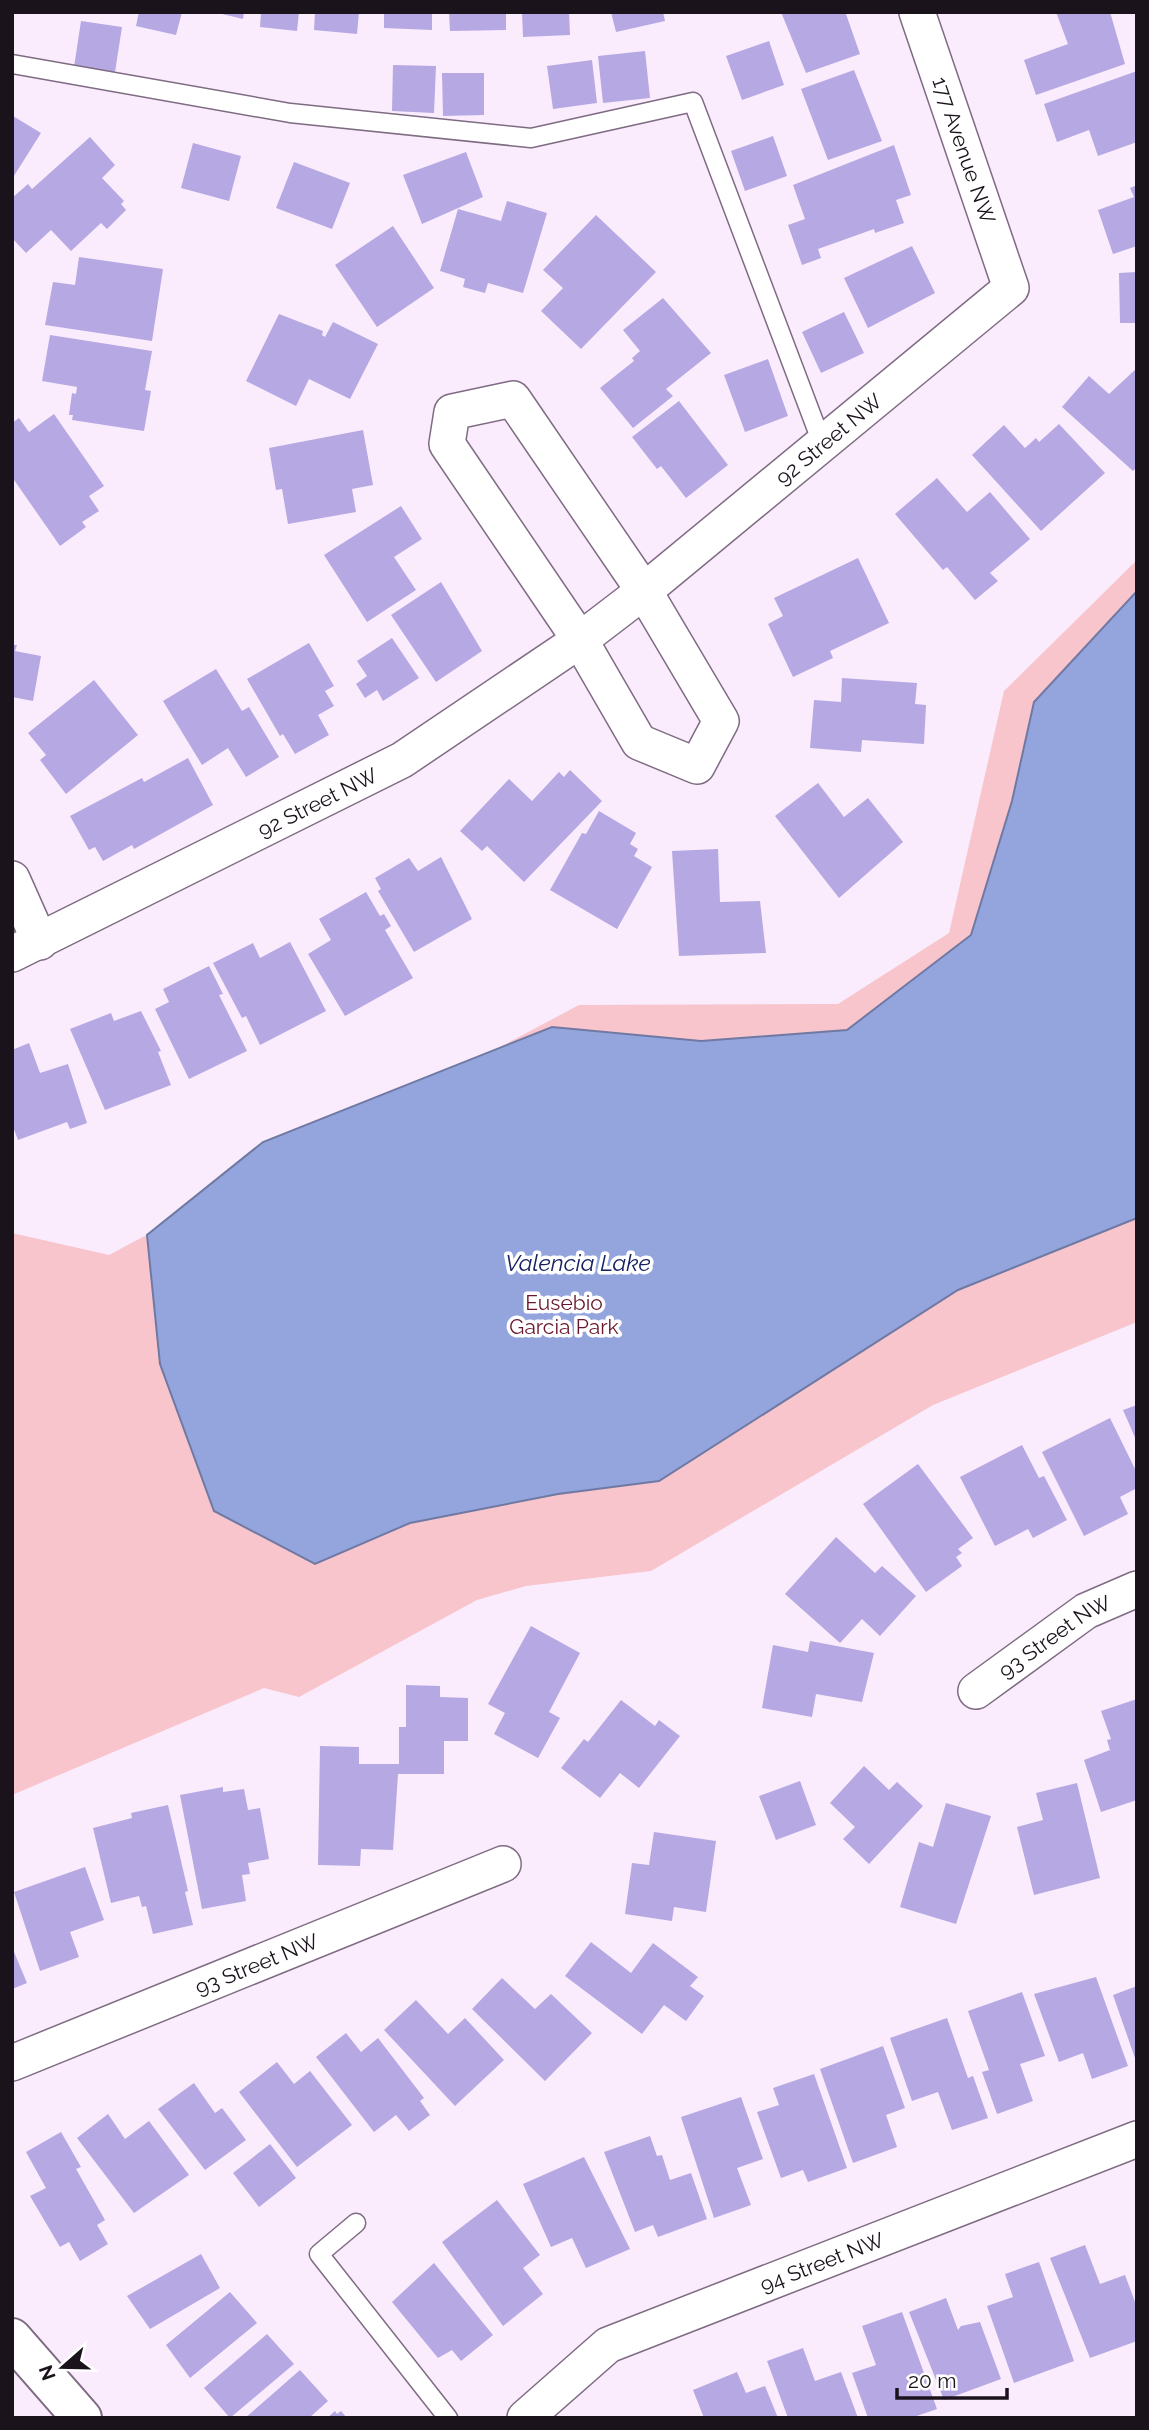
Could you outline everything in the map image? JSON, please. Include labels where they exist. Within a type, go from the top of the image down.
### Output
[{"type":"street","name":"177 Avenue NW","points":[[917,12],[1011,288]]},
{"type":"street","name":"92 Street NW","points":[[12,879],[26,948],[402,760],[580,640],[644,591],[1011,288]]},
{"type":"street","points":[[513,399],[644,591],[721,721],[697,766],[639,742],[580,640],[447,444],[452,412],[513,399]]},
{"type":"street","name":"93 Street NW","points":[[975,1691],[1086,1611],[1137,1588]]},
{"type":"street","name":"93 Street NW","points":[[12,2063],[503,1864]]},
{"type":"street","name":"94 Street NW","points":[[525,2418],[608,2345],[1137,2139]]},
{"type":"street","points":[[12,2338],[80,2417]]},
{"type":"lane","points":[[12,64],[290,113],[531,138],[692,102],[822,443]]},
{"type":"lane","points":[[356,2223],[319,2254],[448,2418]]},
{"type":"green space","name":"Valencia Lake","points":[[1137,560],[1137,1322],[933,1405],[651,1571],[526,1586],[477,1600],[299,1697],[264,1688],[12,1795],[12,1233],[109,1255],[579,1005],[838,1004],[949,933],[1004,691]]},
{"type":"water","name":"Valencia Lake","points":[[1137,591],[1137,1218],[958,1290],[659,1481],[558,1494],[410,1523],[315,1564],[214,1511],[160,1364],[147,1235],[263,1142],[552,1027],[701,1041],[847,1030],[971,935],[1012,801],[1034,702]]},
{"type":"building","points":[[139,12],[182,12],[176,35],[136,26]]},
{"type":"building","points":[[214,12],[244,12],[243,19]]},
{"type":"building","points":[[261,12],[299,12],[297,31],[260,27]]},
{"type":"building","points":[[315,12],[359,12],[357,34],[314,30]]},
{"type":"building","points":[[384,12],[432,12],[432,30],[384,28]]},
{"type":"building","points":[[449,12],[506,12],[506,30],[450,31]]},
{"type":"building","points":[[522,12],[569,12],[570,35],[523,37]]},
{"type":"building","points":[[611,12],[663,12],[665,21],[616,32]]},
{"type":"building","points":[[781,12],[846,14],[860,54],[806,73]]},
{"type":"building","points":[[1056,12],[1110,12],[1125,64],[1036,95],[1024,60],[1068,44]]},
{"type":"building","points":[[81,21],[122,27],[115,72],[74,67]]},
{"type":"building","points":[[769,41],[784,85],[742,100],[726,56]]},
{"type":"building","points":[[645,51],[650,98],[603,103],[598,56]]},
{"type":"building","points":[[592,60],[597,103],[553,109],[547,66]]},
{"type":"building","points":[[393,65],[436,66],[434,113],[392,111]]},
{"type":"building","points":[[854,70],[882,141],[828,160],[801,89]]},
{"type":"building","points":[[1137,71],[1137,142],[1098,156],[1089,130],[1057,142],[1044,104]]},
{"type":"building","points":[[442,73],[484,73],[484,115],[443,116]]},
{"type":"building","points":[[12,117],[41,133],[12,179]]},
{"type":"building","points":[[773,136],[787,176],[745,191],[731,151]]},
{"type":"building","points":[[90,137],[115,165],[102,178],[124,201],[121,204],[126,210],[107,229],[101,223],[71,251],[51,230],[26,253],[12,238],[12,198],[28,184],[32,189]]},
{"type":"building","points":[[193,143],[241,156],[229,201],[181,188]]},
{"type":"building","points":[[894,145],[911,195],[896,200],[904,223],[875,233],[874,229],[818,249],[821,258],[802,265],[788,225],[805,219],[793,185]]},
{"type":"building","points":[[466,152],[483,197],[422,224],[403,175]]},
{"type":"building","points":[[294,162],[350,183],[332,229],[276,208]]},
{"type":"building","points":[[1137,185],[1137,246],[1113,254],[1098,210],[1134,197],[1130,188]]},
{"type":"building","points":[[507,201],[547,213],[523,293],[488,283],[485,293],[463,287],[465,279],[440,271],[458,209],[501,221]]},
{"type":"building","points":[[596,215],[656,272],[581,349],[541,311],[563,288],[543,270]]},
{"type":"building","points":[[393,226],[434,288],[377,327],[335,265]]},
{"type":"building","points":[[912,246],[935,293],[868,328],[844,278]]},
{"type":"building","points":[[79,257],[163,269],[152,341],[45,325],[53,282],[75,285]]},
{"type":"building","points":[[1137,272],[1137,323],[1120,323],[1119,273]]},
{"type":"building","points":[[663,298],[711,353],[666,389],[673,396],[633,428],[600,388],[634,361],[632,358],[640,351],[623,330]]},
{"type":"building","points":[[844,312],[864,353],[821,373],[802,332]]},
{"type":"building","points":[[279,314],[323,331],[322,335],[325,337],[333,322],[378,344],[350,399],[309,379],[296,406],[246,381]]},
{"type":"building","points":[[50,335],[152,351],[145,390],[151,391],[144,431],[72,420],[73,415],[69,415],[72,393],[76,394],[77,387],[42,381]]},
{"type":"building","points":[[768,359],[788,416],[745,432],[724,375]]},
{"type":"building","points":[[1137,368],[1137,467],[1133,471],[1062,407],[1089,376],[1109,394]]},
{"type":"building","points":[[679,401],[728,465],[686,498],[661,466],[657,469],[632,437]]},
{"type":"building","points":[[54,414],[104,486],[89,496],[99,511],[82,522],[86,527],[60,546],[12,477],[12,423],[19,418],[29,432]]},
{"type":"building","points":[[1059,424],[1105,473],[1041,531],[972,455],[1004,425],[1025,448],[1036,438],[1039,442]]},
{"type":"building","points":[[363,430],[373,485],[352,489],[356,512],[288,524],[282,489],[276,490],[269,448]]},
{"type":"building","points":[[937,478],[967,512],[990,492],[1030,539],[990,573],[998,581],[975,600],[947,567],[943,570],[895,514]]},
{"type":"building","points":[[401,506],[422,539],[394,557],[416,590],[367,622],[324,555]]},
{"type":"building","points":[[858,558],[889,623],[830,651],[833,658],[793,677],[768,624],[783,616],[774,598]]},
{"type":"building","points":[[441,582],[482,651],[436,682],[391,615]]},
{"type":"building","points":[[392,638],[419,678],[383,701],[377,690],[365,698],[356,684],[367,676],[357,661]]},
{"type":"building","points":[[309,643],[334,686],[325,691],[334,706],[318,715],[329,735],[295,754],[283,734],[280,736],[247,679]]},
{"type":"building","points":[[12,645],[17,645],[15,651],[41,656],[33,701],[12,697]]},
{"type":"building","points":[[216,669],[242,711],[249,707],[279,757],[246,777],[228,748],[202,765],[163,701]]},
{"type":"building","points":[[842,678],[917,683],[915,704],[926,705],[924,744],[862,740],[861,752],[810,748],[814,700],[841,702]]},
{"type":"building","points":[[94,680],[138,735],[66,794],[40,760],[46,755],[28,733]]},
{"type":"building","points":[[188,758],[213,805],[134,849],[132,845],[103,861],[95,847],[89,850],[70,816],[142,778],[144,782]]},
{"type":"building","points":[[570,770],[602,801],[524,882],[487,846],[482,851],[460,831],[509,779],[532,801],[559,772],[564,777]]},
{"type":"building","points":[[818,783],[844,817],[868,798],[903,842],[839,898],[775,816]]},
{"type":"building","points":[[599,811],[636,833],[630,844],[638,849],[634,856],[652,867],[617,929],[550,890],[582,833],[586,834]]},
{"type":"building","points":[[718,849],[720,902],[760,901],[766,953],[679,956],[672,851]]},
{"type":"building","points":[[441,857],[472,919],[414,952],[378,891],[381,889],[375,878],[409,858],[418,871]]},
{"type":"building","points":[[366,892],[380,916],[384,914],[391,926],[385,930],[413,978],[345,1016],[308,954],[331,940],[319,919]]},
{"type":"building","points":[[290,942],[326,1011],[260,1045],[246,1016],[242,1018],[213,963],[253,943],[260,958]]},
{"type":"building","points":[[209,966],[223,994],[219,995],[247,1051],[189,1079],[155,1009],[169,1002],[163,989]]},
{"type":"building","points":[[141,1011],[161,1051],[158,1052],[171,1085],[105,1110],[70,1029],[111,1013],[114,1021]]},
{"type":"building","points":[[29,1043],[40,1073],[68,1064],[87,1123],[70,1129],[67,1122],[18,1140],[12,1124],[12,1050]]},
{"type":"building","points":[[1137,1405],[1137,1442],[1123,1410]]},
{"type":"building","points":[[1110,1418],[1137,1473],[1137,1488],[1120,1497],[1128,1514],[1084,1536],[1042,1452]]},
{"type":"building","points":[[1022,1445],[1039,1478],[1044,1476],[1067,1520],[1033,1538],[1028,1529],[995,1546],[960,1477]]},
{"type":"building","points":[[918,1464],[973,1538],[958,1549],[962,1553],[956,1557],[962,1566],[926,1592],[863,1504]]},
{"type":"building","points":[[836,1537],[875,1573],[882,1566],[916,1596],[880,1636],[862,1619],[840,1643],[785,1594]]},
{"type":"building","points":[[531,1626],[580,1653],[549,1712],[560,1718],[538,1758],[494,1734],[505,1713],[488,1704]]},
{"type":"building","points":[[810,1641],[874,1653],[862,1702],[816,1694],[812,1717],[762,1708],[773,1645],[808,1652]]},
{"type":"building","points":[[406,1685],[440,1686],[440,1697],[468,1698],[468,1741],[444,1741],[444,1774],[398,1774],[393,1850],[361,1849],[360,1866],[318,1865],[320,1746],[359,1747],[359,1764],[399,1764],[399,1727],[406,1727]]},
{"type":"building","points":[[1137,1699],[1137,1800],[1101,1812],[1084,1760],[1110,1750],[1107,1740],[1111,1739],[1101,1711]]},
{"type":"building","points":[[621,1700],[655,1726],[659,1720],[680,1736],[639,1788],[620,1773],[600,1798],[561,1768],[584,1739],[588,1742]]},
{"type":"building","points":[[864,1766],[889,1790],[897,1782],[923,1806],[869,1864],[843,1839],[855,1827],[830,1803]]},
{"type":"building","points":[[800,1781],[816,1825],[776,1840],[759,1796]]},
{"type":"building","points":[[1077,1783],[1100,1878],[1034,1895],[1017,1827],[1043,1820],[1036,1793]]},
{"type":"building","points":[[223,1787],[223,1792],[244,1789],[248,1810],[260,1808],[269,1859],[248,1863],[250,1874],[242,1875],[246,1901],[202,1909],[180,1795]]},
{"type":"building","points":[[946,1803],[991,1816],[956,1924],[900,1907],[919,1842],[933,1847]]},
{"type":"building","points":[[168,1805],[193,1925],[153,1934],[146,1906],[142,1907],[139,1896],[111,1903],[93,1828],[132,1818],[131,1813]]},
{"type":"building","points":[[654,1832],[716,1841],[706,1912],[674,1907],[672,1921],[625,1914],[632,1863],[649,1865]]},
{"type":"building","points":[[85,1867],[104,1920],[70,1932],[79,1957],[40,1971],[14,1892]]},
{"type":"building","points":[[591,1942],[631,1973],[653,1943],[698,1977],[690,1986],[704,1996],[686,2021],[664,2005],[642,2034],[565,1976]]},
{"type":"building","points":[[12,1947],[27,1983],[12,1989]]},
{"type":"building","points":[[1096,1977],[1128,2066],[1092,2079],[1083,2053],[1059,2062],[1034,1994]]},
{"type":"building","points":[[502,1978],[535,2009],[551,1994],[592,2033],[545,2081],[472,2009]]},
{"type":"building","points":[[1137,1986],[1137,2061],[1136,2061],[1113,1995]]},
{"type":"building","points":[[1022,1992],[1045,2056],[1020,2064],[1033,2101],[997,2114],[982,2072],[989,2070],[968,2011]]},
{"type":"building","points":[[416,2000],[448,2034],[465,2018],[504,2060],[455,2106],[384,2030]]},
{"type":"building","points":[[947,2018],[968,2078],[973,2076],[988,2118],[952,2130],[938,2092],[912,2101],[890,2038]]},
{"type":"building","points":[[346,2033],[361,2052],[378,2038],[424,2098],[420,2101],[430,2115],[409,2131],[396,2115],[374,2132],[316,2057]]},
{"type":"building","points":[[883,2046],[905,2108],[886,2115],[897,2147],[853,2163],[820,2069]]},
{"type":"building","points":[[277,2062],[294,2084],[310,2071],[352,2125],[297,2167],[239,2092]]},
{"type":"building","points":[[814,2074],[847,2168],[808,2182],[803,2170],[781,2178],[757,2112],[779,2105],[773,2088]]},
{"type":"building","points":[[194,2083],[215,2113],[222,2108],[246,2140],[205,2170],[158,2109]]},
{"type":"building","points":[[741,2097],[763,2159],[737,2168],[751,2205],[714,2218],[681,2117]]},
{"type":"building","points":[[108,2114],[125,2139],[149,2121],[189,2175],[134,2213],[77,2138]]},
{"type":"building","points":[[61,2132],[81,2167],[76,2169],[105,2220],[97,2225],[108,2244],[80,2261],[69,2242],[60,2247],[30,2196],[46,2188],[26,2152]]},
{"type":"building","points":[[650,2136],[657,2156],[662,2155],[670,2180],[691,2173],[707,2219],[658,2237],[653,2225],[635,2232],[604,2152]]},
{"type":"building","points":[[270,2144],[296,2178],[259,2207],[233,2173]]},
{"type":"building","points":[[584,2157],[630,2249],[586,2268],[572,2238],[551,2247],[523,2184]]},
{"type":"building","points":[[497,2200],[540,2255],[523,2268],[543,2294],[503,2326],[442,2242]]},
{"type":"building","points":[[1085,2245],[1100,2284],[1125,2275],[1137,2307],[1137,2341],[1090,2358],[1050,2258]]},
{"type":"building","points":[[201,2254],[220,2288],[150,2329],[127,2296]]},
{"type":"building","points":[[1039,2262],[1074,2361],[1014,2383],[987,2306],[1013,2297],[1005,2274]]},
{"type":"building","points":[[434,2263],[493,2335],[461,2361],[452,2350],[438,2358],[392,2302]]},
{"type":"building","points":[[230,2292],[257,2323],[190,2378],[166,2345]]},
{"type":"building","points":[[946,2298],[958,2330],[961,2326],[980,2322],[1001,2379],[944,2400],[909,2312]]},
{"type":"building","points":[[902,2312],[937,2409],[911,2418],[868,2418],[852,2373],[876,2365],[862,2326]]},
{"type":"building","points":[[267,2334],[294,2364],[230,2418],[204,2388]]},
{"type":"building","points":[[803,2348],[815,2381],[841,2372],[858,2418],[788,2418],[767,2361]]},
{"type":"building","points":[[300,2370],[328,2401],[309,2418],[245,2418]]},
{"type":"building","points":[[737,2372],[746,2393],[765,2386],[778,2418],[704,2418],[693,2390]]},
{"type":"building","points":[[335,2411],[337,2414],[341,2411],[347,2418],[327,2418]]},
{"type":"park label","name":"Eusebio Garcia Park","points":[[564,1314]]}]
